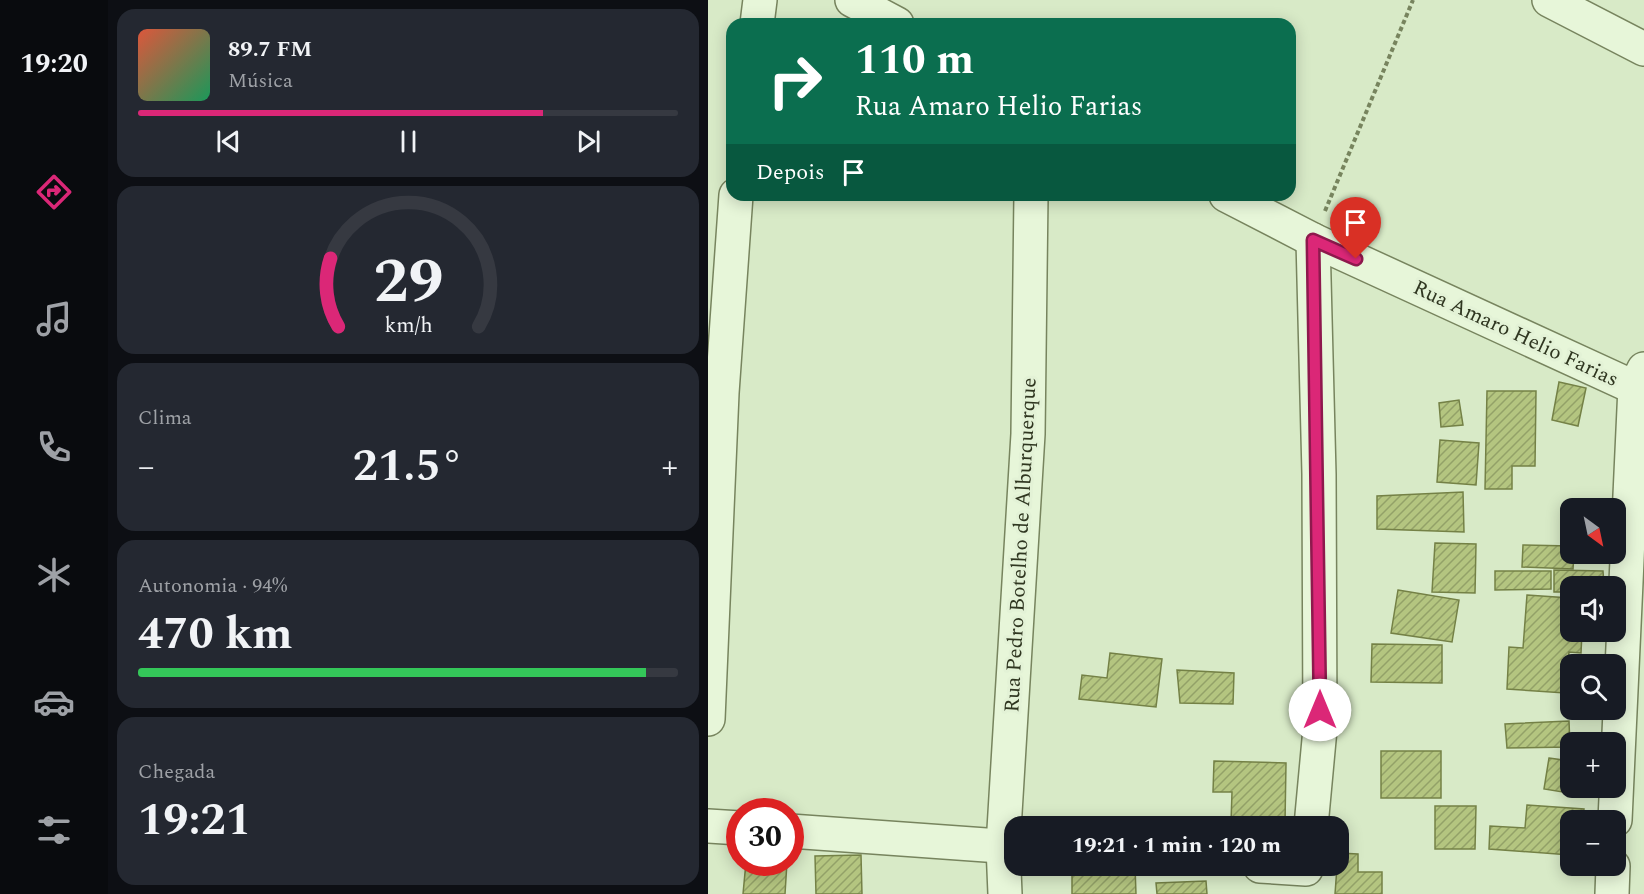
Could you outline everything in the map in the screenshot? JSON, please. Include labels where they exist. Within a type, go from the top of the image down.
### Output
[{"type":"street","points":[[758,18],[760,0]]},
{"type":"street","points":[[852,0],[886,18]]},
{"type":"street","points":[[1549,0],[1644,48]]},
{"type":"street","points":[[708,719],[722,393],[736,201]]},
{"type":"street","name":"Rua Pedro Botelho de Alburquerque","points":[[1010,816],[1028,434],[1031,201]]},
{"type":"street","name":"Rua Amaro Helio Farias","points":[[1238,201],[1313,240],[1641,382]]},
{"type":"street","points":[[1312,816],[1320,729],[1313,240]]},
{"type":"street","points":[[1617,810],[1632,714],[1641,382]]},
{"type":"street","points":[[708,826],[726,827]]},
{"type":"street","points":[[804,832],[1004,847]]},
{"type":"street","name":"Rua Pedro Botelho de Alburquerque","points":[[1005,894],[1007,876]]},
{"type":"street","points":[[1612,894],[1613,876]]},
{"type":"path","points":[[1313,240],[1392,45],[1413,0]]},
{"type":"building","points":[[1559,382],[1586,388],[1578,426],[1552,420]]},
{"type":"building","points":[[1487,391],[1536,391],[1535,466],[1512,466],[1512,489],[1485,489]]},
{"type":"building","points":[[1459,400],[1463,425],[1441,427],[1439,403]]},
{"type":"building","points":[[1440,440],[1479,443],[1476,485],[1437,482]]},
{"type":"building","points":[[1463,492],[1464,532],[1377,529],[1377,496]]},
{"type":"building","points":[[1435,543],[1476,544],[1475,593],[1432,592]]},
{"type":"building","points":[[1523,545],[1560,546],[1560,564],[1573,564],[1573,569],[1522,567]]},
{"type":"building","points":[[1554,570],[1603,571],[1603,576],[1560,576],[1560,592],[1554,592]]},
{"type":"building","points":[[1495,571],[1551,571],[1551,589],[1495,590]]},
{"type":"building","points":[[1398,590],[1459,600],[1452,642],[1391,633]]},
{"type":"building","points":[[1527,595],[1560,597],[1560,642],[1582,642],[1581,653],[1560,654],[1560,693],[1507,689],[1509,647],[1523,648]]},
{"type":"building","points":[[1372,644],[1442,645],[1442,683],[1371,682]]},
{"type":"building","points":[[1110,653],[1162,659],[1156,707],[1079,699],[1082,675],[1107,678]]},
{"type":"building","points":[[1177,670],[1234,673],[1233,704],[1180,703]]},
{"type":"building","points":[[1569,721],[1569,732],[1560,732],[1560,747],[1507,748],[1505,724]]},
{"type":"building","points":[[1381,751],[1441,751],[1441,798],[1381,798]]},
{"type":"building","points":[[1549,758],[1560,760],[1560,792],[1544,789]]},
{"type":"building","points":[[1214,761],[1286,763],[1285,816],[1231,816],[1232,792],[1213,792]]},
{"type":"building","points":[[1527,805],[1584,809],[1560,810],[1560,854],[1489,849],[1490,826],[1525,828]]},
{"type":"building","points":[[1435,806],[1476,806],[1475,849],[1435,849]]},
{"type":"building","points":[[1349,854],[1358,854],[1358,872],[1382,872],[1382,894],[1335,894],[1336,876],[1349,876]]},
{"type":"building","points":[[861,855],[862,894],[816,894],[815,856]]},
{"type":"building","points":[[745,876],[786,876],[785,894],[743,894]]},
{"type":"building","points":[[1072,876],[1135,876],[1136,894],[1072,894]]},
{"type":"building","points":[[1206,881],[1207,894],[1157,894],[1156,883]]},
{"type":"route","points":[[1320,710],[1319,474],[1313,240],[1356,259]]}]
